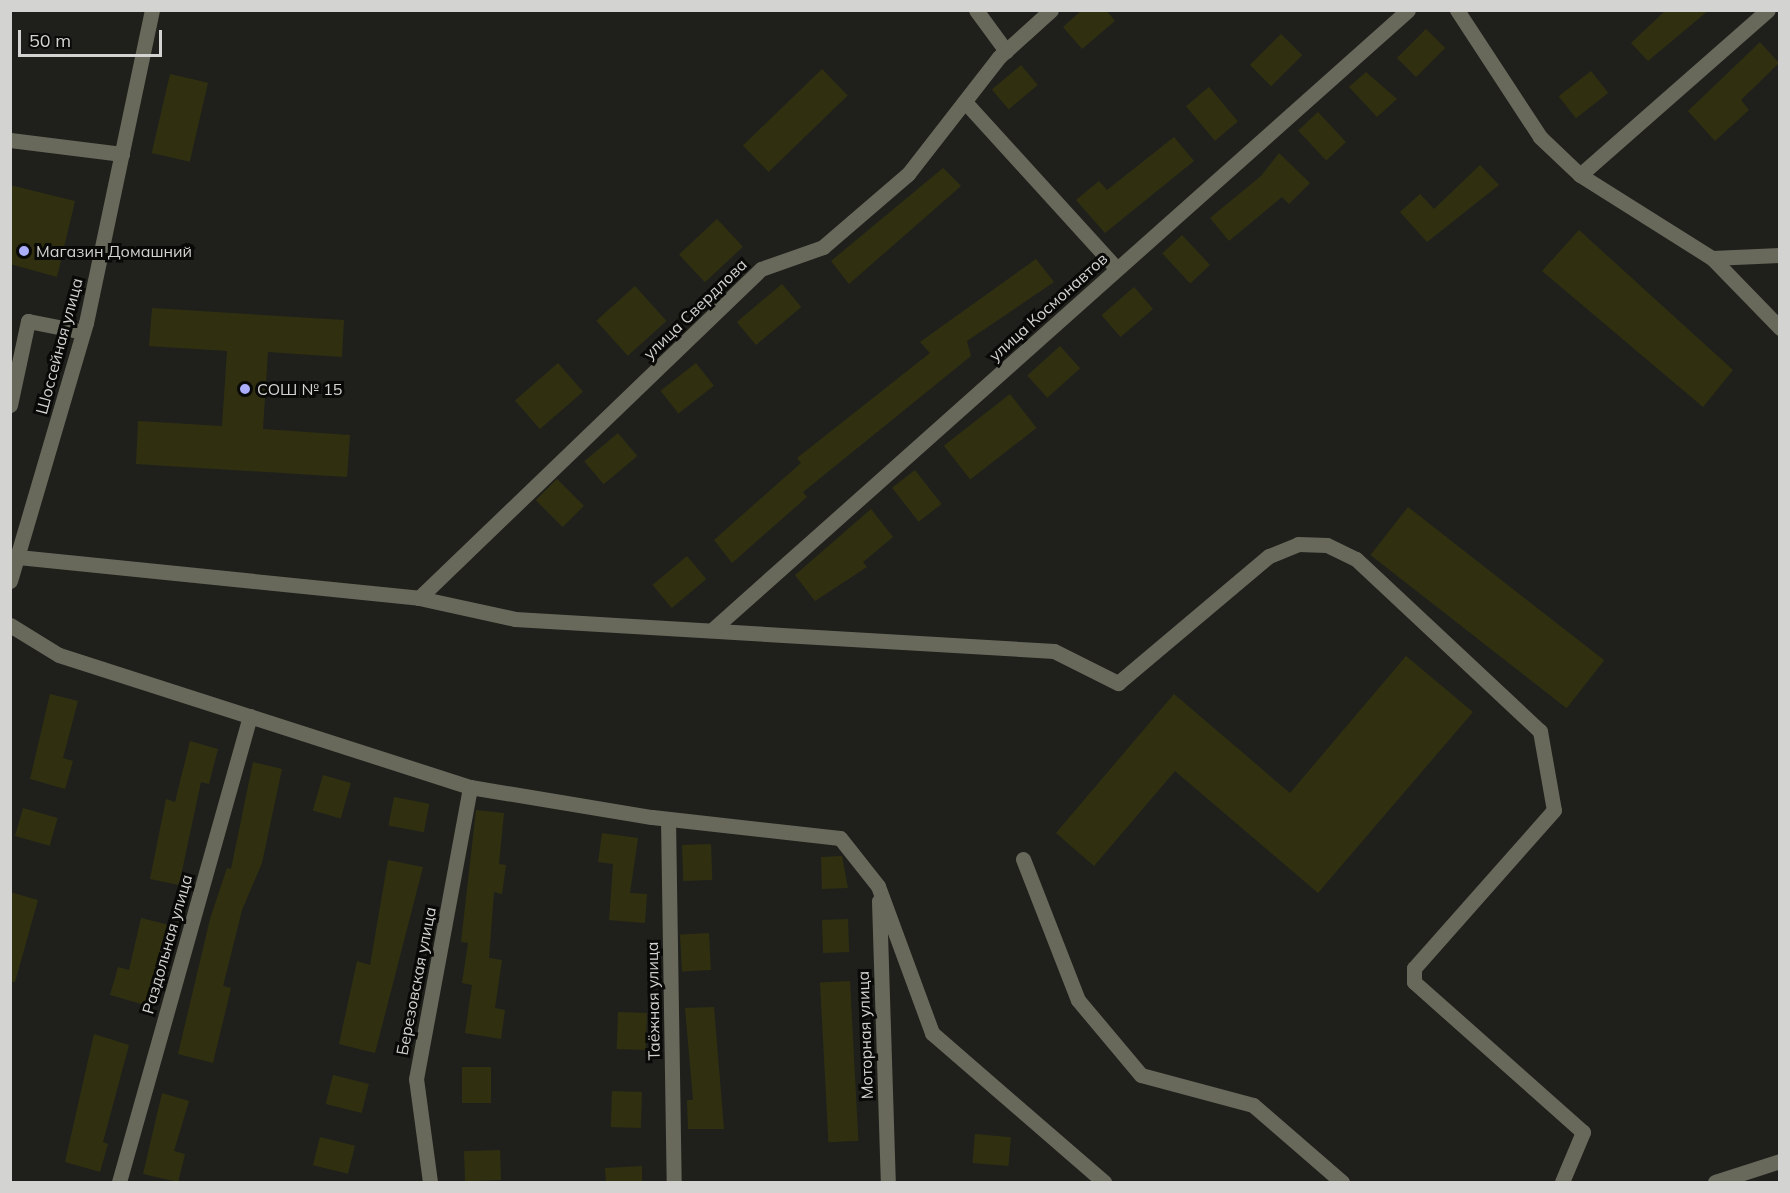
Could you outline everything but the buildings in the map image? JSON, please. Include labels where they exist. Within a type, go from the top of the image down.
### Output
[{"type":"street","name":"Шоссейная улица","points":[[10,581],[83,332],[152,10]]},
{"type":"street","points":[[976,10],[1006,51]]},
{"type":"street","name":"улица Свердлова","points":[[419,598],[761,269],[823,248],[908,174],[1006,51],[1051,10]]},
{"type":"street","name":"улица Космонавтов","points":[[712,630],[1408,10]]},
{"type":"street","points":[[1457,10],[1540,137],[1580,175],[1713,258],[1779,328]]},
{"type":"street","points":[[1580,175],[1768,10]]},
{"type":"street","points":[[966,103],[1118,269]]},
{"type":"street","points":[[10,140],[122,154]]},
{"type":"street","points":[[1713,258],[1779,255]]},
{"type":"street","points":[[10,405],[28,321],[83,332]]},
{"type":"street","points":[[18,557],[419,598],[514,619],[1054,651],[1118,683],[1269,556],[1298,544],[1327,545],[1356,559],[1540,731],[1554,810],[1414,968],[1414,982],[1583,1132],[1562,1182]]},
{"type":"street","points":[[10,625],[59,655],[470,787],[668,819],[840,838],[878,886],[932,1033],[1104,1182]]},
{"type":"street","name":"Раздольная улица","points":[[119,1182],[250,716]]},
{"type":"street","name":"Березовская улица","points":[[430,1182],[416,1079],[470,787]]},
{"type":"street","name":"Таёжная улица","points":[[668,819],[674,1182]]},
{"type":"street","points":[[1023,859],[1078,1000],[1141,1075],[1253,1105],[1342,1182]]},
{"type":"street","name":"Моторная улица","points":[[878,886],[888,1182]]},
{"type":"street","points":[[1715,1182],[1779,1161]]},
{"type":"place","name":"Магазин Домашний","points":[[24,251]]},
{"type":"place","name":"СОШ № 15","points":[[245,389]]}]
